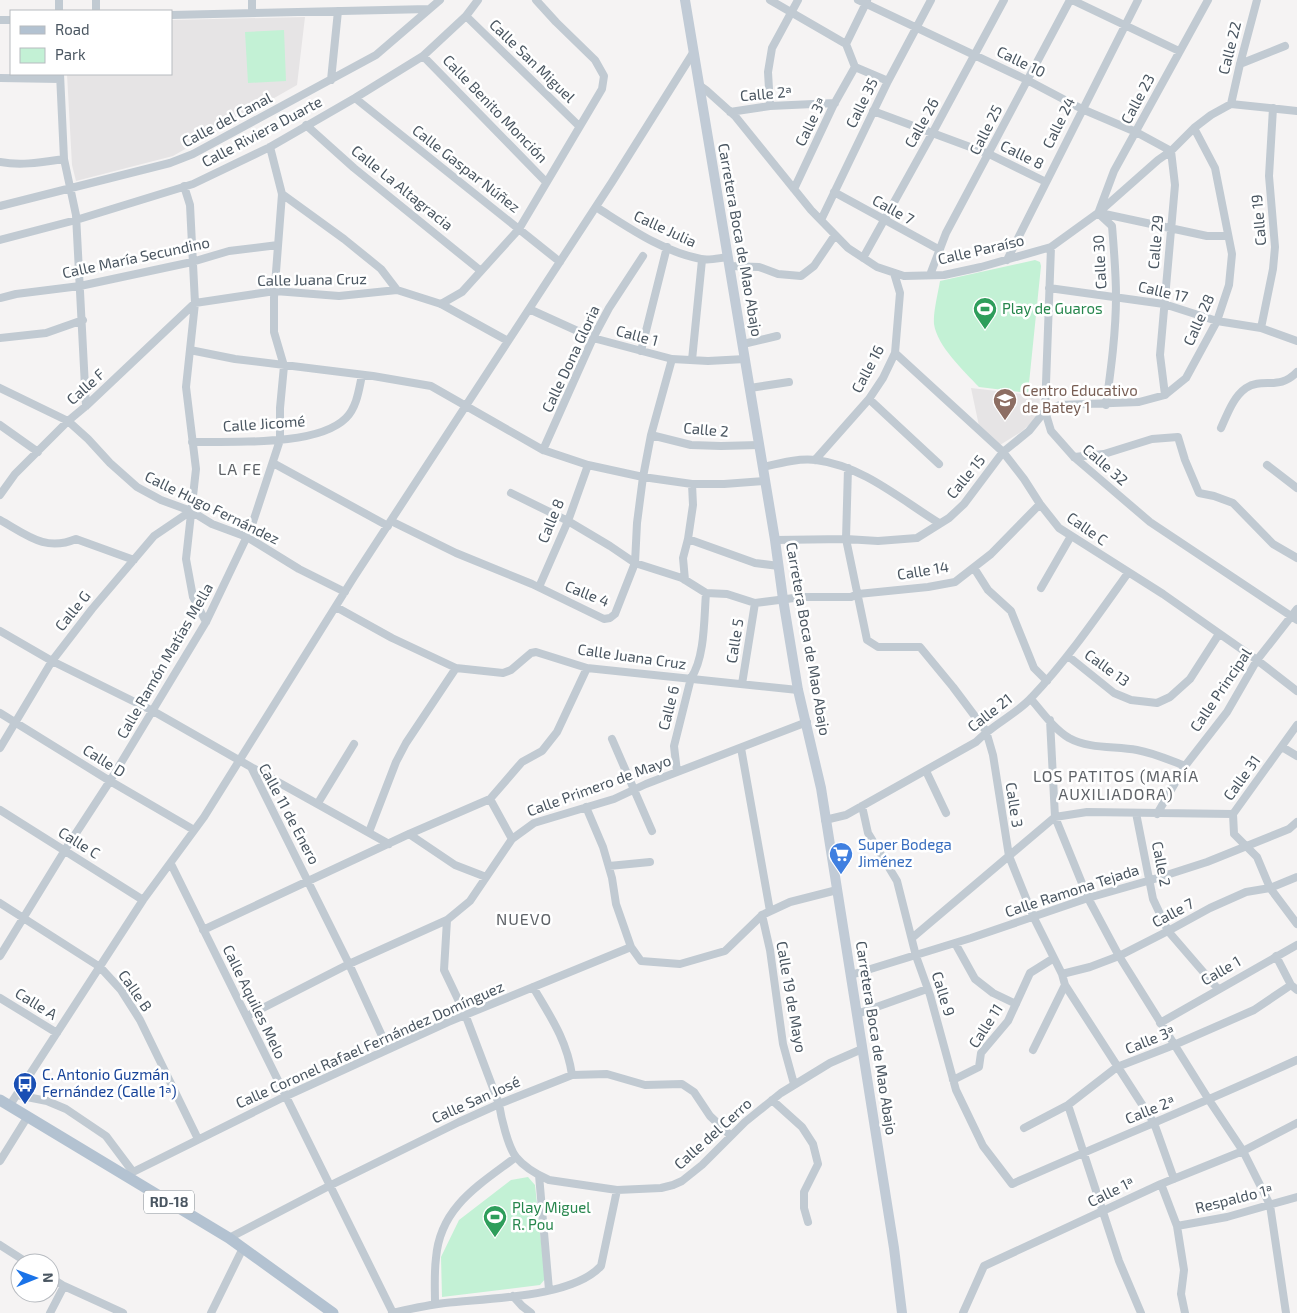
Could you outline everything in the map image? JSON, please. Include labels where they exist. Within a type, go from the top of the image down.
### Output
[{"type":"main road","name":"RD-18","points":[[5,1103],[129,1174],[229,1238],[333,1313]]},
{"type":"street","points":[[252,0],[252,13]]},
{"type":"street","name":"Calle del Canal","points":[[0,206],[70,190],[182,159],[376,55],[440,0]]},
{"type":"street","name":"Calle Riviera Duarte","points":[[0,240],[193,184],[270,147],[423,56],[466,16],[478,0]]},
{"type":"street","points":[[441,304],[462,292],[519,229],[602,89],[604,76],[595,60],[536,0]]},
{"type":"street","name":"Carretera Boca de Mao Abajo","points":[[685,0],[743,344],[798,690],[821,788],[894,1248],[902,1313]]},
{"type":"street","points":[[770,0],[846,44],[855,67],[888,81]]},
{"type":"street","points":[[770,106],[768,72],[772,48],[798,0]]},
{"type":"street","name":"Calle 10","points":[[858,0],[867,2],[1082,109],[1136,132],[1171,151]]},
{"type":"street","name":"Calle 35","points":[[821,220],[888,81],[931,0]]},
{"type":"street","name":"Calle 26","points":[[863,258],[1004,0]]},
{"type":"street","points":[[1071,0],[1179,51]]},
{"type":"street","name":"Calle 25","points":[[930,275],[946,233],[1071,0]]},
{"type":"street","name":"Calle 24","points":[[1007,260],[1138,0]]},
{"type":"street","name":"Calle 23","points":[[1098,213],[1114,171],[1208,0]]},
{"type":"street","name":"Calle 22","points":[[1232,104],[1240,64],[1257,0]]},
{"type":"street","points":[[846,44],[867,2]]},
{"type":"street","points":[[172,15],[429,9]]},
{"type":"street","points":[[331,80],[338,11]]},
{"type":"street","name":"Calle San Miguel","points":[[466,16],[579,126]]},
{"type":"street","points":[[1240,64],[1285,46]]},
{"type":"street","points":[[5,1103],[17,1095],[143,900],[194,830],[345,592],[694,53]]},
{"type":"street","name":"Calle Benito Monción","points":[[423,56],[546,182]]},
{"type":"street","name":"Calle 3ª","points":[[794,189],[855,67]]},
{"type":"street","points":[[0,78],[60,77],[64,159],[76,217],[83,320],[86,406]]},
{"type":"street","name":"Calle Paraíso","points":[[699,86],[730,112],[835,236],[848,248],[877,267],[904,276],[944,275],[1051,248],[1098,213],[1158,160],[1171,151],[1194,128],[1211,115],[1232,104]]},
{"type":"street","name":"Calle Gaspar Núñez","points":[[354,98],[560,262]]},
{"type":"street","name":"Calle 2ª","points":[[730,112],[770,106],[835,104]]},
{"type":"street","points":[[1232,104],[1297,111]]},
{"type":"street","name":"Calle 19","points":[[1261,328],[1274,269],[1275,247],[1269,176],[1273,108]]},
{"type":"street","name":"Calle 8","points":[[873,111],[989,154],[1046,182]]},
{"type":"street","name":"Calle La Altagracia","points":[[306,125],[354,168],[481,271]]},
{"type":"street","name":"Calle 28","points":[[1045,411],[1060,405],[1139,402],[1165,395],[1186,378],[1217,321],[1229,285],[1232,254],[1215,168],[1194,128]]},
{"type":"street","name":"Calle Ramón Matías Mella","points":[[0,956],[110,781],[206,622],[247,537],[273,463],[280,440],[280,408],[284,366],[274,332],[282,194],[270,147]]},
{"type":"street","name":"Calle 29","points":[[1165,395],[1160,355],[1175,185],[1171,151]]},
{"type":"street","points":[[0,162],[34,164],[64,159]]},
{"type":"street","points":[[184,186],[190,205],[195,303],[186,387],[196,469],[186,559],[193,597],[206,622]]},
{"type":"street","name":"Calle 7","points":[[834,192],[940,250]]},
{"type":"street","points":[[282,194],[344,239],[381,269],[396,290]]},
{"type":"street","name":"Calle Julia","points":[[596,207],[624,225],[667,247],[702,260],[728,261],[759,267],[778,274],[801,276],[814,266],[835,236]]},
{"type":"street","points":[[1098,213],[1207,236],[1228,236]]},
{"type":"street","name":"Calle 30","points":[[1098,213],[1112,226],[1116,297],[1113,355],[1106,404]]},
{"type":"street","name":"Calle María Secundino","points":[[0,298],[16,294],[80,286],[192,262],[229,251],[278,245]]},
{"type":"street","points":[[641,351],[667,247]]},
{"type":"street","name":"Calle 32","points":[[1051,248],[1045,411],[1051,431],[1074,457],[1150,522],[1294,619]]},
{"type":"street","name":"Calle Dona Gloria","points":[[544,450],[593,338],[609,308],[643,256]]},
{"type":"street","points":[[692,360],[702,260]]},
{"type":"street","name":"Calle 16","points":[[815,460],[869,399],[895,353],[900,293],[894,273]]},
{"type":"street","name":"Calle 17","points":[[1049,288],[1164,304],[1217,321],[1261,328],[1297,341]]},
{"type":"street","name":"Calle Juana Cruz","points":[[195,303],[275,291],[339,296],[396,290],[441,304],[508,341]]},
{"type":"street","name":"Calle F","points":[[0,495],[15,474],[68,421],[195,303]]},
{"type":"street","name":"Calle 1","points":[[529,309],[593,338],[672,359],[745,359]]},
{"type":"street","points":[[0,338],[46,333],[83,320]]},
{"type":"street","points":[[743,344],[777,336]]},
{"type":"street","points":[[190,350],[234,359],[362,375],[431,386],[544,450],[588,465],[643,477],[692,484],[765,482]]},
{"type":"street","name":"Calle C","points":[[895,353],[1003,452],[1059,528],[1164,594],[1297,691]]},
{"type":"street","name":"Calle 4","points":[[273,463],[389,524],[539,587],[604,619],[610,618],[615,614],[635,563],[643,477],[651,435],[672,359]]},
{"type":"street","points":[[1221,428],[1235,399],[1246,388],[1257,384],[1276,384],[1291,378],[1297,372]]},
{"type":"street","name":"Calle Jicomé","points":[[192,442],[280,440],[308,436],[336,426],[347,417],[357,401],[362,375]]},
{"type":"street","points":[[750,388],[789,382]]},
{"type":"street","name":"Calle Hugo Fernández","points":[[0,388],[68,421],[136,487],[161,500],[191,511],[212,524],[247,537],[299,569],[345,592]]},
{"type":"street","points":[[869,399],[939,464]]},
{"type":"street","name":"Calle 15","points":[[775,540],[846,539],[878,541],[917,538],[949,518],[964,504],[1003,452],[1029,431],[1045,411]]},
{"type":"street","points":[[0,425],[38,452]]},
{"type":"street","name":"Calle 2","points":[[651,435],[691,445],[759,445]]},
{"type":"street","points":[[1074,457],[1104,454],[1152,439],[1178,437],[1184,460],[1199,494],[1214,496],[1233,503],[1273,544],[1297,558]]},
{"type":"street","points":[[763,467],[790,461],[815,460],[848,468],[880,484],[939,523]]},
{"type":"street","name":"Calle 8","points":[[539,587],[568,520],[588,465]]},
{"type":"street","points":[[1267,465],[1297,488]]},
{"type":"street","name":"Calle 3","points":[[848,468],[846,539],[867,640],[878,647],[920,647],[986,731],[993,755],[1009,856],[1034,918],[1062,974],[1065,985],[1154,1123],[1174,1179]]},
{"type":"street","points":[[685,580],[682,558],[688,539],[693,505],[692,484]]},
{"type":"street","points":[[511,493],[568,520],[635,563],[685,580],[706,593],[727,594],[755,604]]},
{"type":"street","name":"Calle 14","points":[[755,604],[802,597],[851,597],[858,594],[928,587],[954,582],[991,554],[1024,518],[1040,504]]},
{"type":"street","name":"Calle G","points":[[0,748],[52,661],[92,609],[154,536],[191,511]]},
{"type":"street","points":[[0,520],[44,544],[64,544],[76,539],[134,560]]},
{"type":"street","points":[[1042,588],[1071,536]]},
{"type":"street","points":[[688,539],[755,563],[779,566]]},
{"type":"street","points":[[974,568],[988,590],[1011,611],[1034,668],[1047,680]]},
{"type":"street","name":"Calle 21","points":[[825,820],[846,815],[976,742],[986,731],[1031,699],[1068,656],[1128,573]]},
{"type":"street","name":"Calle 6","points":[[677,772],[674,746],[691,678],[697,669],[706,593]]},
{"type":"street","name":"Calle 5","points":[[742,684],[755,604]]},
{"type":"street","name":"Calle Juana Cruz","points":[[336,607],[392,638],[456,668],[503,673],[511,670],[531,653],[536,652],[586,668],[798,690]]},
{"type":"street","name":"Calle Principal","points":[[1157,814],[1185,766],[1227,712],[1257,660],[1294,619],[1297,609]]},
{"type":"street","name":"Calle 11 de Enero","points":[[0,631],[52,661],[153,711],[251,767],[388,1049]]},
{"type":"street","name":"Calle 13","points":[[1068,656],[1114,693],[1131,700],[1157,703],[1170,697],[1190,679],[1219,634]]},
{"type":"street","points":[[369,832],[396,762],[406,743],[456,668]]},
{"type":"street","points":[[202,930],[409,834],[490,799],[522,762],[542,751],[557,732],[586,668]]},
{"type":"street","points":[[1031,699],[1068,737],[1088,745],[1138,750],[1185,766]]},
{"type":"street","name":"Calle D","points":[[0,713],[194,830]]},
{"type":"street","points":[[1050,720],[1055,817],[1088,898],[1118,956],[1208,1100],[1243,1151],[1270,1204],[1286,1313]]},
{"type":"street","name":"Calle Primero de Mayo","points":[[247,1016],[348,964],[446,920],[470,901],[512,839],[534,823],[614,799],[677,772],[807,722]]},
{"type":"street","name":"Calle 31","points":[[1297,725],[1233,814],[1234,834],[1257,857],[1270,888],[1297,924]]},
{"type":"street","points":[[612,739],[632,790],[652,831]]},
{"type":"street","points":[[318,803],[354,744]]},
{"type":"street","points":[[1282,747],[1297,756]]},
{"type":"street","points":[[741,748],[770,911]]},
{"type":"street","points":[[251,767],[388,844]]},
{"type":"street","points":[[926,771],[946,813]]},
{"type":"street","points":[[490,799],[512,839]]},
{"type":"street","name":"Calle 9","points":[[862,806],[868,833],[897,881],[916,956],[928,989],[956,1090],[983,1146],[1012,1184]]},
{"type":"street","points":[[586,807],[609,866],[616,904],[631,947],[640,961],[680,964],[725,951],[762,915],[790,902],[837,890]]},
{"type":"street","name":"Calle C","points":[[0,810],[143,900]]},
{"type":"street","points":[[912,938],[1055,817],[1087,812],[1233,814]]},
{"type":"street","name":"Calle 2","points":[[1136,814],[1153,899],[1168,932],[1218,989]]},
{"type":"street","name":"Calle Ramona Tejada","points":[[851,975],[1034,918],[1088,898],[1208,862],[1296,824]]},
{"type":"street","points":[[409,834],[455,865],[486,877]]},
{"type":"street","points":[[609,866],[650,862]]},
{"type":"street","name":"Calle Aquiles Melo","points":[[171,864],[202,930],[247,1016],[284,1097],[392,1313]]},
{"type":"street","name":"Calle 7","points":[[1062,974],[1090,967],[1118,956],[1168,932],[1210,908],[1246,892],[1270,888],[1297,877]]},
{"type":"street","name":"Calle B","points":[[0,903],[100,967],[121,990],[140,1020],[198,1139]]},
{"type":"street","name":"Calle 19 de Mayo","points":[[762,915],[770,950],[783,1044],[794,1084]]},
{"type":"street","points":[[435,1304],[436,1258],[439,1242],[450,1216],[458,1203],[467,1194],[516,1157],[501,1117],[499,1104],[465,1014],[444,970],[446,920]]},
{"type":"street","points":[[955,943],[975,979],[993,993],[1016,1004]]},
{"type":"street","name":"Calle 1","points":[[1160,1023],[1297,944]]},
{"type":"street","name":"Calle Coronel Rafael Fernández Domínguez","points":[[129,1174],[284,1097],[465,1014],[631,947]]},
{"type":"street","points":[[1276,956],[1294,988]]},
{"type":"street","name":"Calle 11","points":[[953,1080],[979,1067],[982,1053],[1008,1021],[1030,973],[1054,958]]},
{"type":"street","points":[[1033,1050],[1065,985]]},
{"type":"street","points":[[533,987],[562,1036],[570,1056],[572,1075]]},
{"type":"street","name":"Calle 3ª","points":[[1024,1128],[1068,1104],[1117,1067],[1174,1045],[1254,1010],[1294,988]]},
{"type":"street","points":[[857,1014],[928,989]]},
{"type":"street","name":"Calle A","points":[[0,998],[57,1033]]},
{"type":"street","name":"Calle del Cerro","points":[[516,1157],[539,1175],[549,1180],[617,1190],[660,1188],[682,1181],[702,1165],[745,1122],[794,1084],[862,1049]]},
{"type":"street","name":"Calle 2ª","points":[[1012,1184],[1297,1060]]},
{"type":"street","name":"Calle San José","points":[[229,1238],[329,1186],[499,1104],[572,1075],[607,1074],[645,1085],[682,1084],[694,1092],[710,1116],[731,1136]]},
{"type":"street","points":[[17,1095],[66,1109],[106,1136],[129,1174]]},
{"type":"street","points":[[772,1100],[802,1127],[813,1144],[818,1164],[804,1192],[804,1208],[808,1222]]},
{"type":"street","points":[[1068,1104],[1119,1261],[1141,1313]]},
{"type":"street","points":[[0,1161],[28,1116]]},
{"type":"street","name":"Calle 1ª","points":[[963,1313],[984,1266],[1160,1184],[1243,1151],[1297,1123]]},
{"type":"street","points":[[539,1175],[549,1290]]},
{"type":"street","points":[[1160,1184],[1177,1226],[1184,1270],[1181,1294],[1185,1313]]},
{"type":"street","points":[[392,1313],[435,1304],[513,1296],[558,1289],[586,1279],[601,1266],[617,1190]]},
{"type":"street","name":"Respaldo 1ª","points":[[1177,1226],[1227,1217],[1297,1197]]},
{"type":"street","points":[[0,1246],[12,1253]]},
{"type":"street","points":[[211,1313],[243,1248]]},
{"type":"street","points":[[60,1283],[122,1313]]},
{"type":"street","points":[[50,1313],[64,1286]]},
{"type":"street","points":[[513,1296],[531,1313]]},
{"type":"shaded area","points":[[305,17],[297,85],[173,156],[76,181],[72,165],[67,75],[172,75],[172,20]]},
{"type":"shaded area","name":"Centro Educativo de Batey 1","points":[[971,388],[1040,396],[1039,416],[1021,432],[1000,445],[979,426]]},
{"type":"green space","points":[[284,30],[286,81],[248,83],[245,32]]},
{"type":"green space","name":"Play de Guaros","points":[[1035,260],[1040,262],[1041,266],[1028,393],[979,387],[952,358],[936,332],[934,314],[940,281]]},
{"type":"green space","name":"Play Miguel R. Pou","points":[[528,1177],[535,1185],[545,1279],[540,1285],[442,1297],[441,1257],[459,1220],[511,1180]]},
{"type":"place","name":"Play de Guaros","points":[[985,330]]},
{"type":"place","name":"Centro Educativo de Batey 1","points":[[1005,421]]},
{"type":"place","name":"Super Bodega Jiménez","points":[[841,875]]},
{"type":"place","name":"C. Antonio Guzmán Fernández (Calle 1ª)","points":[[25,1105]]},
{"type":"place","name":"Play Miguel R. Pou","points":[[495,1238]]},
{"type":"district","name":"LA FE","points":[[240,469]]},
{"type":"district","name":"LOS PATITOS (MARÍA AUXILIADORA)","points":[[1116,785]]},
{"type":"district","name":"NUEVO","points":[[524,919]]}]
